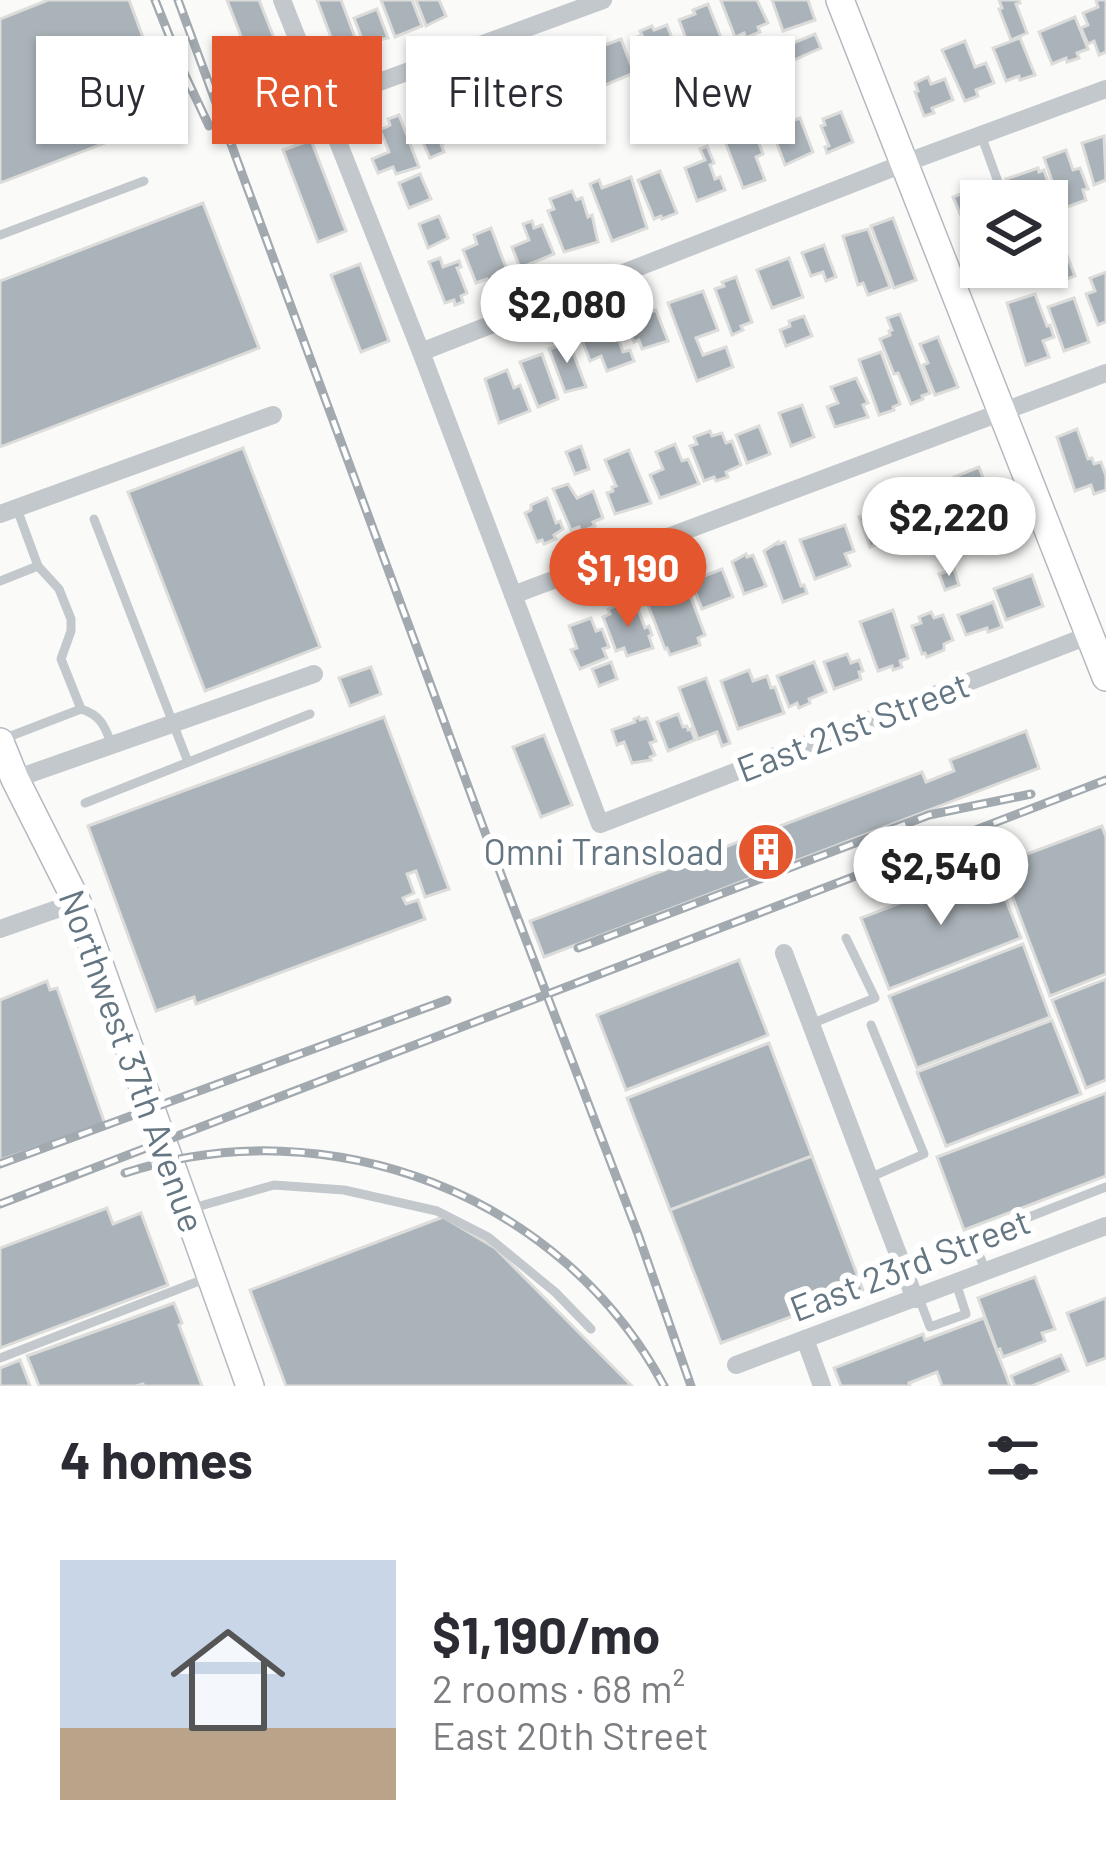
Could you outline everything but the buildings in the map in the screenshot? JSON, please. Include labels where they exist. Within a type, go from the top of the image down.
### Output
[{"type":"street","points":[[283,0],[296,36]]},
{"type":"street","points":[[382,82],[603,0]]},
{"type":"street","points":[[840,0],[1003,413],[1098,632],[1106,677]]},
{"type":"street","points":[[421,352],[1106,88]]},
{"type":"street","points":[[338,144],[513,596],[1106,373]]},
{"type":"street","points":[[6,508],[273,415]]},
{"type":"street","name":"East 21st Street","points":[[513,596],[600,824],[1098,632]]},
{"type":"street","points":[[15,779],[314,674]]},
{"type":"street","name":"Northwest 37th Avenue","points":[[0,741],[77,902],[250,1386]]},
{"type":"street","points":[[2,922],[77,902]]},
{"type":"street","points":[[784,953],[917,1298]]},
{"type":"street","name":"East 23rd Street","points":[[736,1365],[1106,1226]]},
{"type":"street","points":[[805,1339],[822,1386]]},
{"type":"lane","points":[[981,135],[997,180]]},
{"type":"lane","points":[[0,236],[144,181]]},
{"type":"lane","points":[[6,508],[38,566],[59,590],[71,619],[61,658],[82,709]]},
{"type":"lane","points":[[94,520],[188,762]]},
{"type":"lane","points":[[0,581],[38,566]]},
{"type":"lane","points":[[0,741],[82,709],[103,723],[112,745]]},
{"type":"lane","points":[[85,803],[310,714]]},
{"type":"lane","points":[[811,1024],[874,998],[846,938]]},
{"type":"lane","points":[[869,1178],[924,1154],[871,1025]]},
{"type":"lane","points":[[188,1210],[274,1185],[344,1190],[437,1211],[488,1237],[555,1292],[591,1329]]},
{"type":"lane","points":[[986,1272],[973,1239],[1106,1187]]},
{"type":"lane","points":[[0,1358],[212,1276]]},
{"type":"lane","points":[[917,1298],[930,1327],[966,1314],[956,1283]]},
{"type":"railway","points":[[155,0],[209,126]]},
{"type":"railway","points":[[178,0],[691,1386]]},
{"type":"railway","points":[[0,1204],[1106,780]]},
{"type":"railway","points":[[578,948],[929,815],[1031,794]]},
{"type":"railway","points":[[0,1164],[447,1000]]},
{"type":"railway","points":[[125,1173],[203,1155],[281,1151],[359,1161],[433,1183],[503,1217],[566,1263],[620,1319],[664,1386]]},
{"type":"place","name":"Omni Transload","points":[[766,852]]}]
